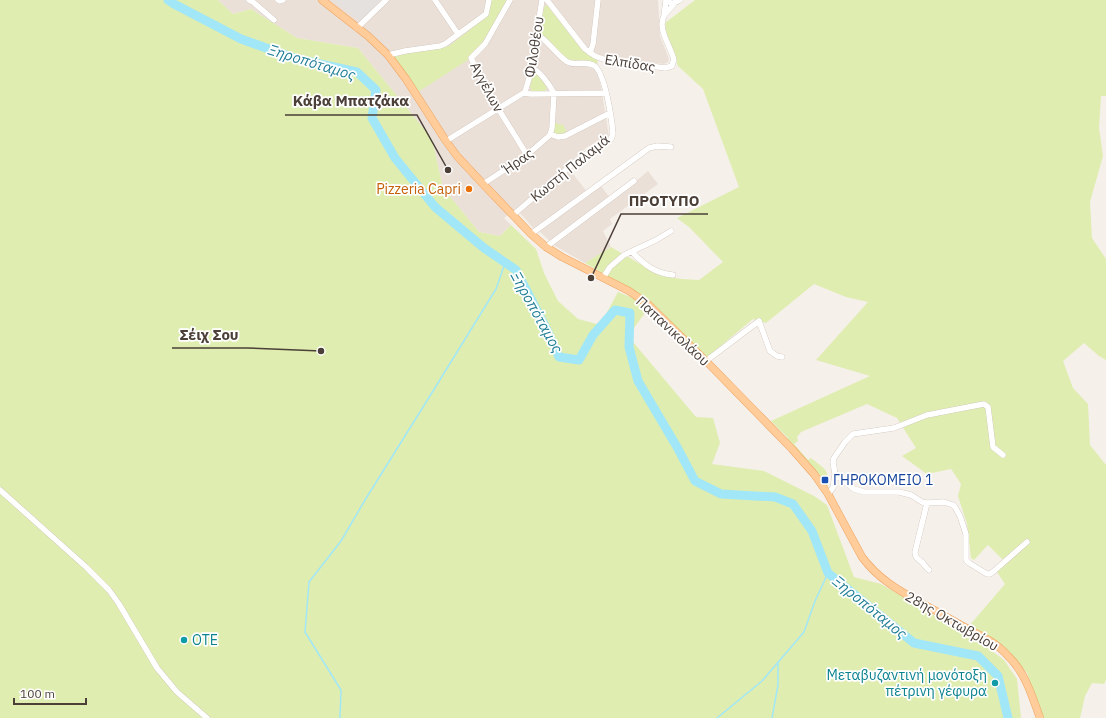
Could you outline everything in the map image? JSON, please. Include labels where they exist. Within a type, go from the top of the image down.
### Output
[{"type":"main road","name":"Παπανικολάου","points":[[322,0],[376,43],[388,55],[410,85],[446,141],[466,167],[531,234],[546,247],[562,257],[635,294],[649,305],[800,457],[828,494],[862,557],[877,575]]},
{"type":"main road","name":"28ης Οκτωβρίου","points":[[877,575],[894,587],[990,641],[1004,651],[1021,673],[1040,718]]},
{"type":"street","points":[[249,0],[274,20]]},
{"type":"street","points":[[278,0],[283,0]]},
{"type":"street","points":[[357,28],[386,0]]},
{"type":"street","points":[[435,0],[458,34]]},
{"type":"street","points":[[388,55],[442,45],[486,14],[489,0]]},
{"type":"street","name":"Αγγέλων","points":[[510,0],[485,44],[471,58],[498,108],[527,155]]},
{"type":"street","name":"Φιλοθέου","points":[[524,92],[528,85],[542,0]]},
{"type":"street","name":"Ελπίδας","points":[[546,0],[582,46],[590,53],[604,60],[663,68],[669,67],[673,64],[673,59],[665,39],[663,29],[664,16]]},
{"type":"street","points":[[590,53],[593,44],[598,0]]},
{"type":"street","points":[[669,2],[680,0]]},
{"type":"street","points":[[664,16],[669,2]]},
{"type":"street","points":[[664,16],[669,2]]},
{"type":"street","name":"Κωστή Παλαμά","points":[[513,215],[581,157],[611,139],[613,133],[606,93],[602,77],[598,69],[591,64],[571,64],[567,62],[544,39],[536,34]]},
{"type":"street","points":[[531,68],[538,72],[554,93],[552,128],[550,134],[558,138],[565,136],[610,113]]},
{"type":"street","points":[[446,141],[524,92],[531,94],[606,93]]},
{"type":"street","name":"Ήρας","points":[[483,184],[527,155],[550,134]]},
{"type":"street","points":[[531,234],[649,148],[657,146],[671,147]]},
{"type":"street","points":[[546,247],[634,182]]},
{"type":"street","points":[[603,278],[610,267],[624,255],[671,232]]},
{"type":"street","points":[[632,252],[654,271],[673,275]]},
{"type":"street","points":[[706,361],[759,321],[770,351],[777,356],[782,357]]},
{"type":"street","points":[[828,494],[833,488],[835,474],[833,462],[834,458],[845,442],[853,434],[857,432],[894,428],[927,415],[984,404],[988,407],[993,447],[1003,455]]},
{"type":"street","points":[[835,474],[854,489],[864,492],[899,492],[911,495],[922,502],[944,502],[953,505],[960,516],[966,534],[966,560],[988,574],[994,571],[1027,542]]},
{"type":"street","points":[[0,490],[109,590],[157,668],[178,692],[207,718]]},
{"type":"street","points":[[927,503],[915,556],[929,570]]},
{"type":"shaded area","points":[[218,0],[658,0],[660,36],[669,59],[668,62],[664,64],[654,63],[598,55],[597,71],[609,136],[587,147],[566,165],[588,193],[600,185],[611,199],[648,171],[658,184],[610,219],[612,224],[603,231],[611,247],[585,263],[555,246],[538,230],[534,229],[520,213],[525,209],[521,205],[504,218],[511,225],[500,236],[479,232],[443,188],[432,139],[358,48],[297,38],[251,9],[233,14]]},
{"type":"shaded area","points":[[333,0],[381,0],[361,22]]},
{"type":"green space","points":[[0,0],[218,0],[233,14],[251,9],[297,38],[358,48],[432,139],[443,188],[479,232],[500,236],[511,225],[536,249],[544,273],[558,301],[578,319],[600,325],[618,292],[633,298],[647,310],[628,336],[696,417],[713,418],[720,443],[712,464],[764,471],[814,496],[827,505],[854,577],[881,584],[985,646],[1004,660],[1017,679],[1021,718],[0,718]]},
{"type":"green space","points":[[490,0],[507,0],[485,40],[471,58],[418,92],[392,56],[449,46],[485,18]]},
{"type":"green space","points":[[695,0],[1106,0],[1106,96],[1101,96],[1099,128],[1103,156],[1090,202],[1092,238],[1106,259],[1106,360],[1084,343],[1063,361],[1073,388],[1088,404],[1090,445],[1106,465],[1106,680],[1104,684],[1092,683],[1085,696],[1080,718],[1044,718],[1027,673],[1003,645],[969,626],[1005,584],[997,572],[1006,563],[988,545],[974,560],[971,558],[967,524],[958,496],[961,484],[951,469],[927,474],[902,456],[916,448],[897,418],[867,404],[801,432],[797,437],[798,441],[794,444],[808,460],[811,458],[825,469],[828,476],[828,486],[826,487],[786,440],[788,438],[771,421],[870,376],[816,360],[868,302],[846,297],[814,284],[766,323],[753,319],[705,359],[648,299],[585,263],[611,247],[661,276],[699,280],[723,262],[689,227],[677,218],[739,187],[703,89],[678,66],[667,36],[665,23]]},
{"type":"green space","points":[[547,5],[582,50],[597,60],[597,65],[569,61],[539,32],[544,7]]},
{"type":"green space","points":[[537,74],[547,87],[545,91],[532,91],[530,87],[533,75]]},
{"type":"green space","points":[[554,122],[561,125],[563,124],[567,133],[560,136],[553,132]]},
{"type":"waterway","name":"Ξηροπόταμος","points":[[168,0],[241,39],[297,59],[357,72],[376,90],[372,118],[395,158],[435,207],[484,248],[516,270],[547,330],[559,357],[579,360],[593,335],[615,310],[630,313],[629,347],[638,381],[695,481],[721,494],[775,497],[793,504],[812,531],[828,573],[914,643],[978,656],[998,676],[1008,718]]},
{"type":"waterway","points":[[340,718],[341,690],[305,632],[309,582],[341,541],[496,289],[505,263]]},
{"type":"waterway","points":[[717,718],[762,681],[804,632],[815,601],[828,573]]},
{"type":"waterway","points":[[772,718],[778,685],[778,662]]},
{"type":"place","name":"Κάβα Μπατζάκα","points":[[448,170]]},
{"type":"place","name":"Pizzeria Capri","points":[[469,189]]},
{"type":"place","name":"ΠΡΟΤΥΠΟ","points":[[591,278]]},
{"type":"place","name":"Σέιχ Σου","points":[[321,351]]},
{"type":"place","name":"ΓΗΡΟΚΟΜΕΙΟ 1","points":[[825,480]]},
{"type":"place","name":"ΟΤΕ","points":[[184,640]]},
{"type":"place","name":"Μεταβυζαντινή μονότοξη πέτρινη γέφυρα","points":[[995,683]]}]
